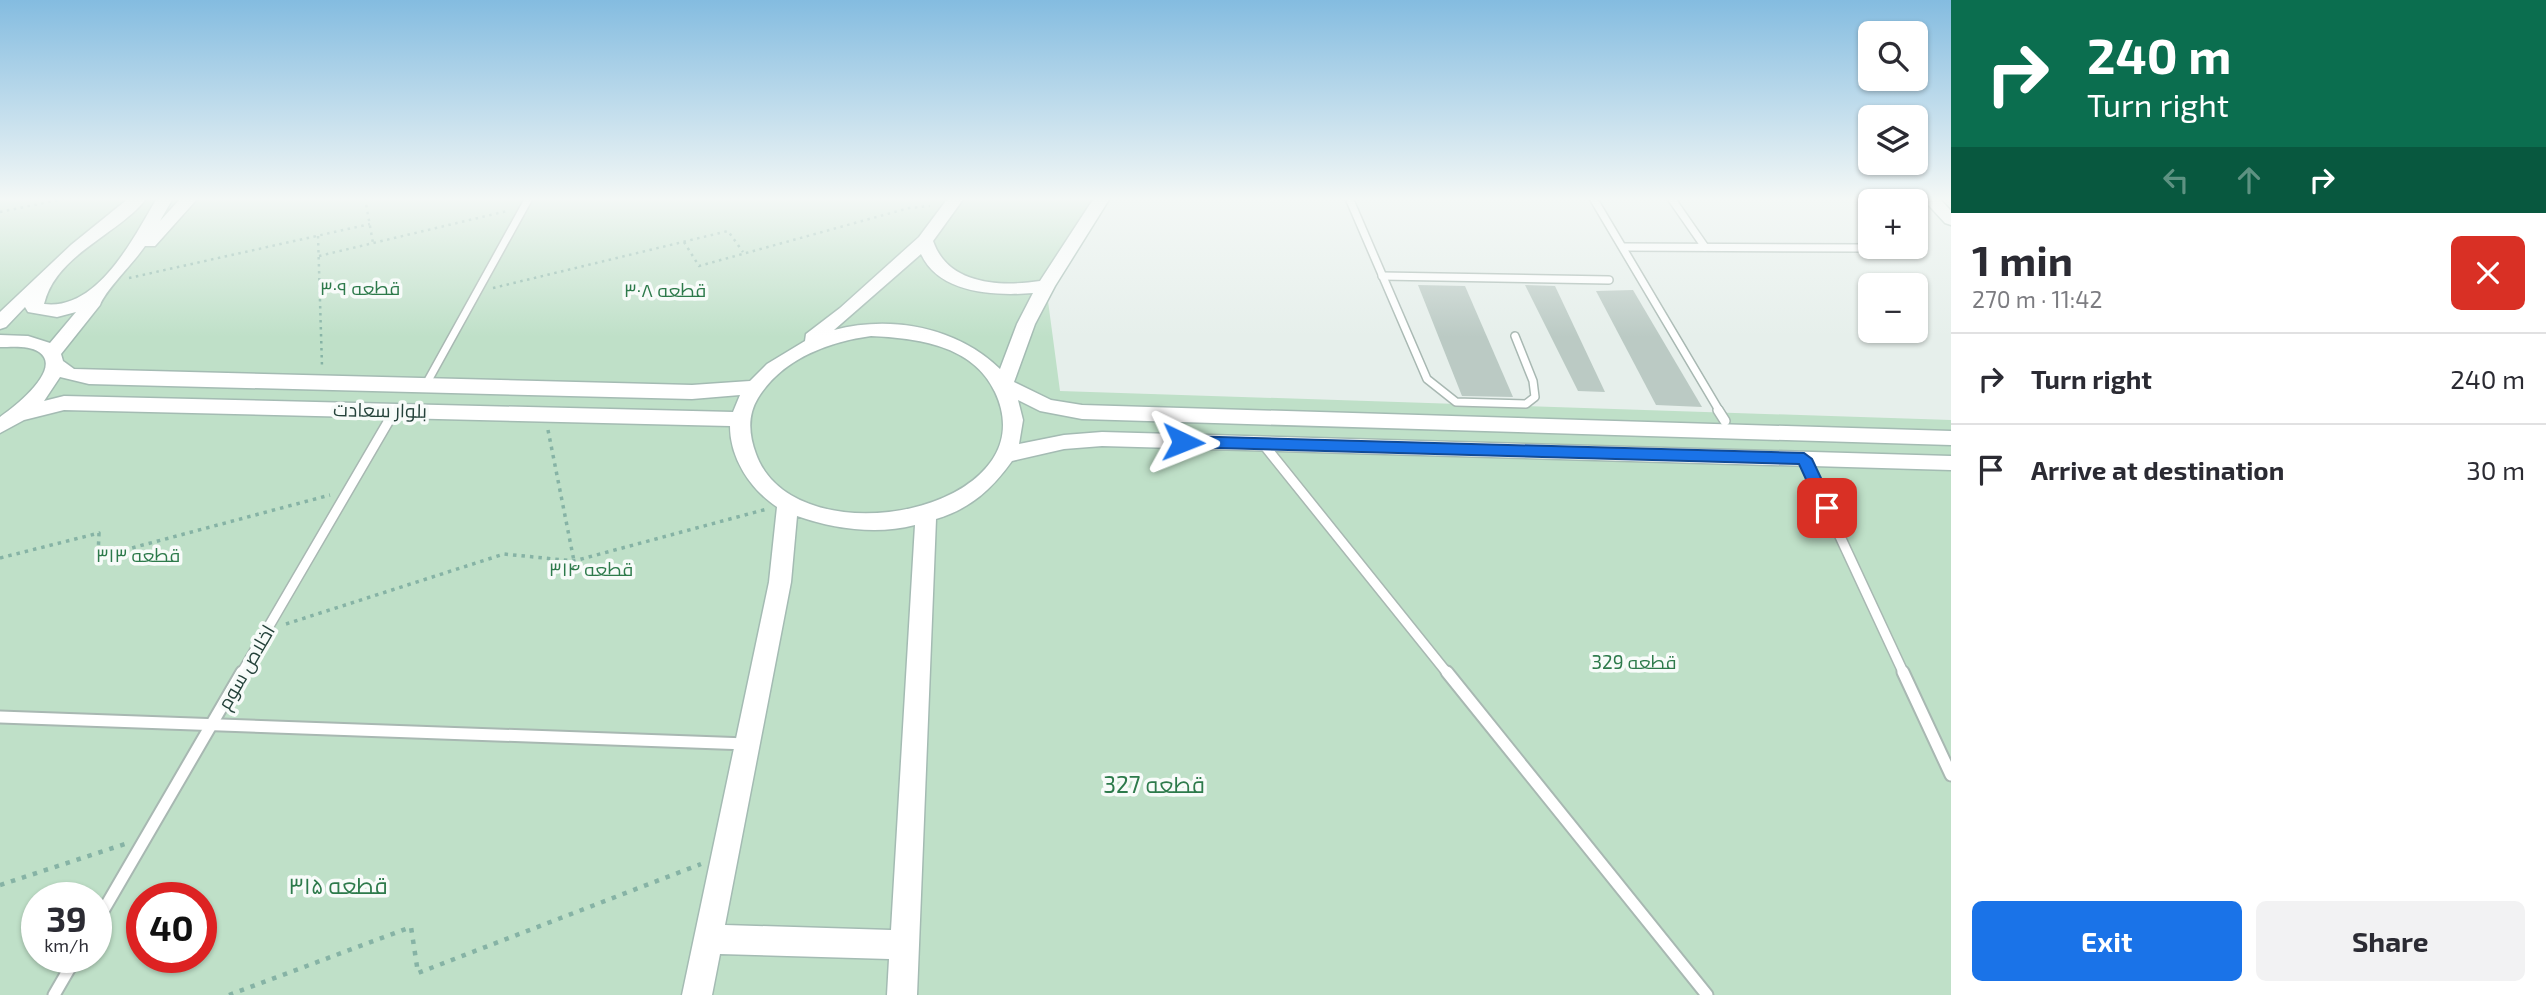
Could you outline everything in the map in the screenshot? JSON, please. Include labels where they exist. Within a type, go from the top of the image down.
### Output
[{"type":"street","points":[[0,323],[75,244]]},
{"type":"street","points":[[82,244],[50,271],[34,298],[34,308],[44,311],[69,308],[85,302],[110,282],[146,244]]},
{"type":"street","points":[[0,426],[20,414],[45,391],[53,377],[53,359],[135,244]]},
{"type":"street","points":[[794,352],[830,337],[871,330],[912,332],[950,342],[981,360],[1003,385],[1012,406],[1013,429],[1004,455],[986,479],[960,499],[926,514],[890,522],[853,522],[818,516],[788,504],[758,480],[742,450],[740,419],[754,387],[771,368],[846,312],[920,244]]},
{"type":"street","points":[[927,244],[933,261],[942,270],[963,280],[1005,289],[1046,286]]},
{"type":"street","points":[[1003,385],[1026,324],[1072,244]]},
{"type":"street","name":"بلوار سعادت","points":[[0,341],[29,342],[43,347],[69,375],[89,378],[692,392],[754,387]]},
{"type":"street","points":[[1003,385],[1047,406],[1082,412],[1951,438]]},
{"type":"street","name":"بلوار سعادت","points":[[20,414],[64,403],[740,419]]},
{"type":"street","points":[[1004,455],[1064,442],[1102,439],[1951,463]]},
{"type":"street","points":[[697,995],[780,582],[788,504]]},
{"type":"street","points":[[902,995],[926,514]]},
{"type":"street","points":[[708,939],[905,946]]},
{"type":"lane","points":[[425,386],[504,244]]},
{"type":"lane","points":[[1369,244],[1427,379],[1456,402],[1513,405],[1526,404],[1535,397],[1533,381],[1515,336]]},
{"type":"lane","points":[[1622,244],[1725,421]]},
{"type":"lane","points":[[1624,247],[1858,248]]},
{"type":"lane","points":[[1382,276],[1609,280]]},
{"type":"lane","name":"اخلاص سوم","points":[[112,896],[395,411]]},
{"type":"lane","points":[[1265,445],[1707,995]]},
{"type":"lane","points":[[1804,459],[1951,775]]},
{"type":"lane","points":[[0,717],[747,744]]},
{"type":"lane","points":[[54,995],[67,973]]},
{"type":"path","points":[[110,282],[280,244]]},
{"type":"path","points":[[318,244],[323,378],[326,383]]},
{"type":"path","points":[[318,256],[367,244]]},
{"type":"path","points":[[478,291],[674,244]]},
{"type":"path","points":[[686,244],[699,266],[772,244]]},
{"type":"path","points":[[738,244],[743,252]]},
{"type":"path","points":[[544,414],[574,561]]},
{"type":"path","points":[[0,558],[99,533],[98,557],[349,489]]},
{"type":"path","points":[[267,630],[504,554],[574,561],[788,504]]},
{"type":"path","points":[[0,884],[147,836]]},
{"type":"path","points":[[229,995],[411,927],[418,973],[726,854]]},
{"type":"green space","points":[[0,244],[1072,244],[1046,286],[1060,391],[1951,420],[1951,995],[0,995]]},
{"type":"building","points":[[1418,285],[1465,286],[1513,397],[1462,396]]},
{"type":"building","points":[[1525,285],[1555,286],[1605,392],[1578,391]]},
{"type":"building","points":[[1633,290],[1702,407],[1656,405],[1596,291]]},
{"type":"route","points":[[1183,442],[1804,459],[1827,508]]},
{"type":"park label","name":"قطعه ۳۰۹","points":[[360,288]]},
{"type":"park label","name":"قطعه ۳۰۸","points":[[665,290]]},
{"type":"park label","name":"قطعه ۳۱۳","points":[[138,555]]},
{"type":"park label","name":"قطعه ۳۱۴","points":[[591,569]]},
{"type":"park label","name":"قطعه 329","points":[[1634,662]]},
{"type":"park label","name":"قطعه 327","points":[[1154,785]]},
{"type":"park label","name":"قطعه ۳۱۵","points":[[338,886]]}]
